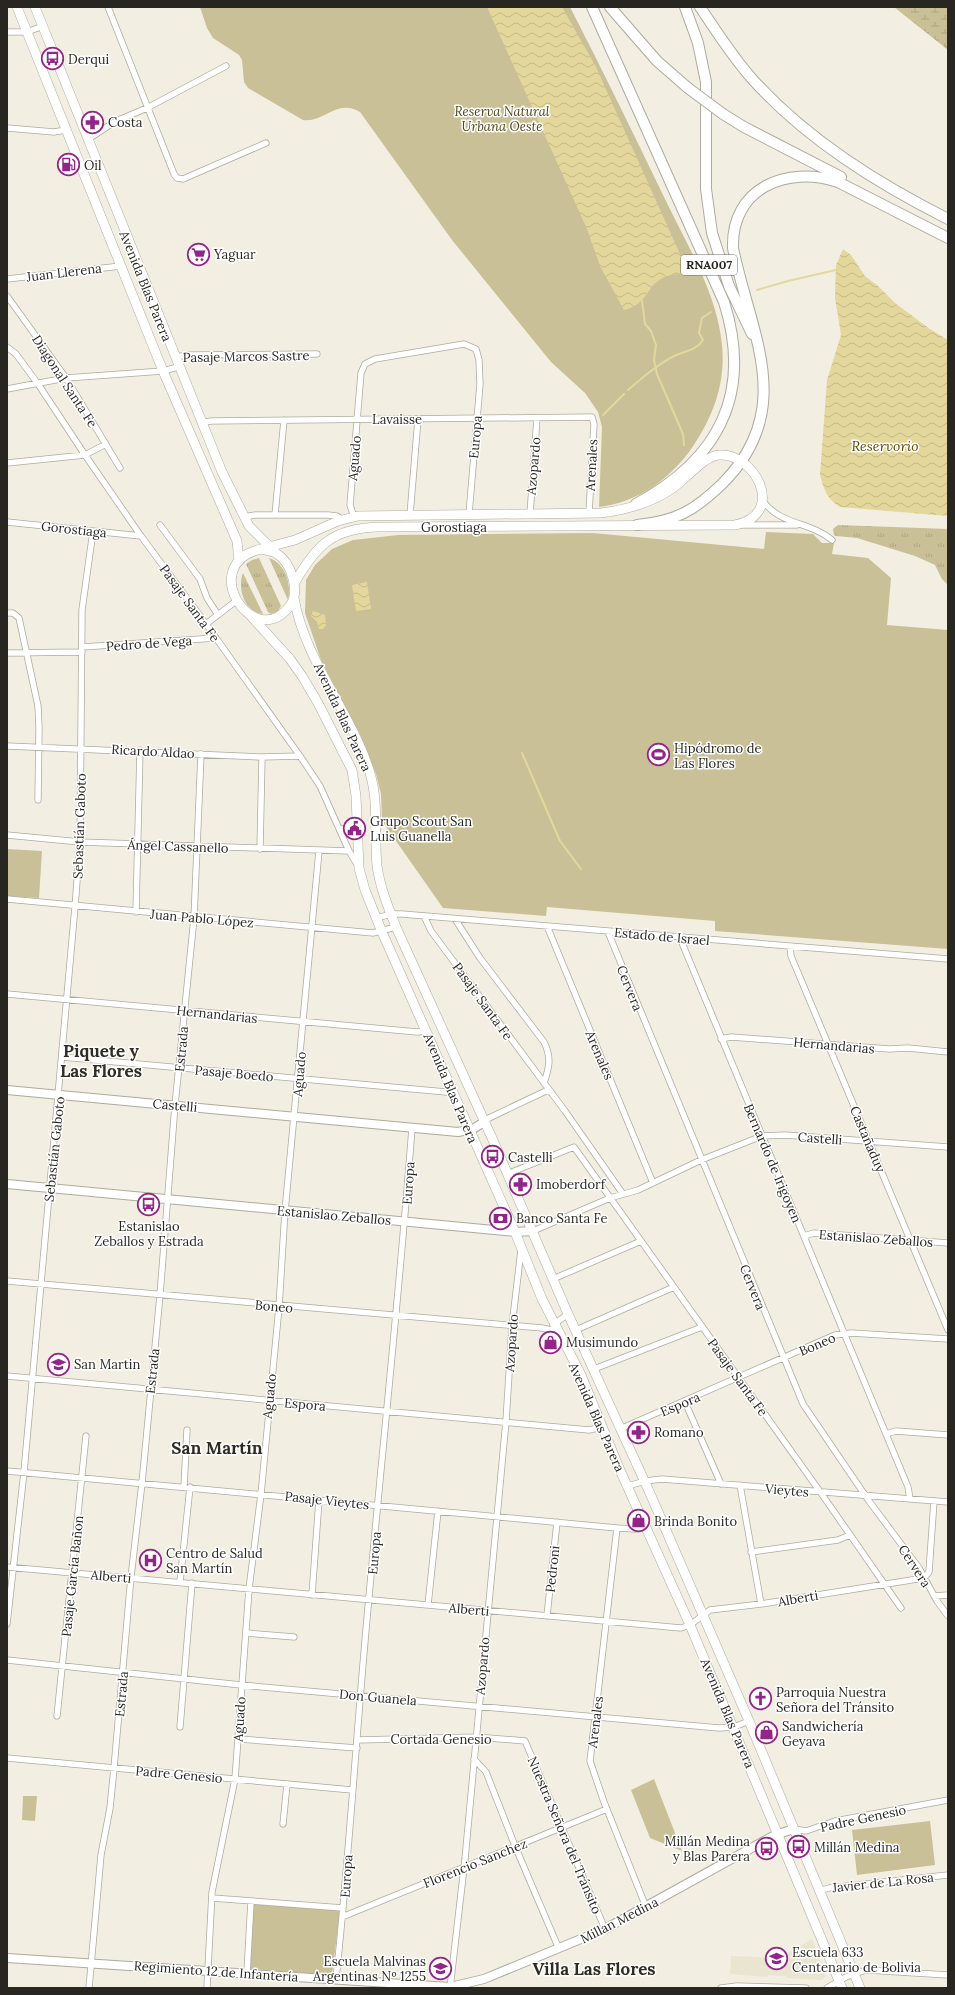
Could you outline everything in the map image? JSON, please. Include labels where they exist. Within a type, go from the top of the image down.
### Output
[{"type":"highway","name":"RNA007","points":[[592,7],[724,302],[732,332],[734,349],[733,385],[728,405],[709,444],[680,476],[664,488],[636,504]]},
{"type":"highway","points":[[610,7],[657,61],[688,88],[723,114],[744,127],[948,233]]},
{"type":"highway","name":"RNA007","points":[[637,525],[663,521],[686,512],[713,492],[741,462],[753,440],[763,405],[764,386],[760,352],[729,286],[712,233],[706,189],[706,82],[698,43],[685,7]]},
{"type":"highway","points":[[700,7],[722,41],[754,80],[811,133],[855,166],[905,197],[948,219]]},
{"type":"highway","points":[[760,352],[735,260],[732,237],[740,210],[759,190],[772,183],[788,178],[804,175],[822,176],[838,182],[948,238]]},
{"type":"main road","name":"Avenida Blas Parera","points":[[17,7],[163,371],[237,542],[239,561]]},
{"type":"main road","name":"Avenida Blas Parera","points":[[35,7],[178,367],[222,472],[244,517],[255,533],[270,546],[276,554]]},
{"type":"main road","name":"Gorostiaga","points":[[239,561],[250,552],[295,540],[343,520],[354,517],[454,514],[589,513],[616,511],[659,496],[672,489],[712,457],[724,455],[741,462]]},
{"type":"main road","points":[[736,525],[747,522],[753,518],[760,507],[763,494],[760,483],[750,469],[741,462]]},
{"type":"main road","points":[[453,527],[454,514]]},
{"type":"main road","name":"Gorostiaga","points":[[294,584],[312,554],[325,543],[344,532],[367,528],[637,525],[664,527],[736,525]]},
{"type":"main road","points":[[239,561],[232,576],[232,594],[236,602],[249,614],[263,619],[280,616],[291,605],[294,598],[294,584],[286,566],[276,554],[261,549]]},
{"type":"main road","name":"Avenida Blas Parera","points":[[294,598],[301,629],[359,746],[370,773],[375,805],[378,873],[396,927],[533,1231],[568,1314],[645,1481],[749,1721],[860,1988]]},
{"type":"main road","name":"Avenida Blas Parera","points":[[249,614],[290,659],[318,703],[352,770],[355,782],[359,868],[365,890],[560,1338],[581,1376],[690,1625],[779,1834],[841,1985]]},
{"type":"main road","name":"Castelli","points":[[7,1090],[412,1128],[458,1132],[469,1131]]},
{"type":"main road","points":[[469,1131],[484,1122]]},
{"type":"main road","name":"Estanislao Zeballos","points":[[7,1184],[515,1232],[533,1231]]},
{"type":"main road","name":"Padre Genesio","points":[[779,1834],[794,1829]]},
{"type":"main road","name":"Millan Medina","points":[[450,1988],[484,1980],[605,1929],[779,1834]]},
{"type":"main road","name":"Regimiento 12 de Infantería","points":[[7,1958],[336,1979],[450,1988]]},
{"type":"street","points":[[108,7],[174,174],[177,178],[183,178],[266,143]]},
{"type":"street","points":[[7,32],[27,32],[43,26]]},
{"type":"street","points":[[87,140],[116,121],[148,108],[226,66]]},
{"type":"street","points":[[7,128],[54,132],[66,130]]},
{"type":"street","name":"Juan Llerena","points":[[7,279],[121,266]]},
{"type":"street","name":"Diagonal Santa Fe","points":[[7,296],[66,378],[120,468]]},
{"type":"street","name":"Europa","points":[[361,374],[365,364],[375,359],[464,344],[476,349],[479,360],[480,384],[469,514]]},
{"type":"street","name":"Pasaje Santa Fe","points":[[7,347],[16,354],[38,384],[141,536],[300,756],[320,786],[338,828],[359,868]]},
{"type":"street","name":"Pasaje Marcos Sastre","points":[[174,357],[188,355],[317,354]]},
{"type":"street","points":[[7,389],[66,378],[163,371],[178,367]]},
{"type":"street","name":"Aguado","points":[[354,517],[350,505],[361,374]]},
{"type":"street","name":"Lavaisse","points":[[201,423],[212,421],[592,417]]},
{"type":"street","name":"Arenales","points":[[589,513],[594,424],[592,417]]},
{"type":"street","name":"Azopardo","points":[[530,514],[537,418]]},
{"type":"street","points":[[410,515],[418,419]]},
{"type":"street","points":[[275,515],[284,420]]},
{"type":"street","points":[[7,463],[85,455],[106,444]]},
{"type":"street","points":[[762,500],[774,513],[801,526]]},
{"type":"street","name":"Gorostiaga","points":[[244,517],[255,515],[337,516],[343,520]]},
{"type":"street","name":"Gorostiaga","points":[[7,522],[141,536]]},
{"type":"street","points":[[160,525],[200,579],[207,598],[218,615]]},
{"type":"street","points":[[736,525],[801,526],[820,530],[832,540]]},
{"type":"street","name":"Sebastián Gaboto","points":[[7,1624],[10,1567],[24,1472],[75,907],[80,842],[82,610],[93,531]]},
{"type":"street","name":"Pedro de Vega","points":[[206,624],[236,602]]},
{"type":"street","points":[[10,613],[19,618],[25,652],[38,706],[38,800]]},
{"type":"street","name":"Pedro de Vega","points":[[7,653],[82,650],[216,638]]},
{"type":"street","name":"Ricardo Aldao","points":[[7,746],[140,750],[262,757],[300,756]]},
{"type":"street","points":[[136,912],[140,750]]},
{"type":"street","name":"Estrada","points":[[89,1988],[101,1855],[110,1808],[131,1577],[142,1482],[160,1295],[175,1105],[194,918],[201,754]]},
{"type":"street","points":[[260,849],[262,757]]},
{"type":"street","points":[[338,828],[348,831],[353,828],[357,821]]},
{"type":"street","name":"Ángel Cassanello","points":[[7,835],[80,842],[349,851]]},
{"type":"street","name":"Aguado","points":[[207,1988],[212,1898],[235,1779],[249,1589],[261,1494],[285,1211],[319,851]]},
{"type":"street","name":"Juan Pablo López","points":[[7,899],[75,907],[373,934],[396,927]]},
{"type":"street","name":"Estado de Israel","points":[[377,918],[391,914],[424,916],[948,959]]},
{"type":"street","name":"Pasaje Santa Fe","points":[[424,916],[431,930],[544,1083],[623,1194]]},
{"type":"street","name":"Pasaje Santa Fe","points":[[455,919],[480,958],[544,1042],[548,1050],[550,1065],[544,1083]]},
{"type":"street","name":"Arenales","points":[[546,926],[653,1183]]},
{"type":"street","name":"Cervera","points":[[608,932],[783,1359],[805,1409],[919,1568],[934,1596],[948,1616]]},
{"type":"street","name":"Bernardo de Irigoyen","points":[[680,938],[908,1487],[910,1499]]},
{"type":"street","name":"Castañaduy","points":[[790,947],[792,956],[948,1330]]},
{"type":"street","name":"Hernandarias","points":[[7,994],[303,1023],[417,1032],[426,1031]]},
{"type":"street","name":"Hernandarias","points":[[721,1039],[731,1037],[828,1043],[889,1049],[908,1048],[948,1052]]},
{"type":"street","name":"Pasaje Boedo","points":[[62,1057],[446,1092],[453,1091]]},
{"type":"street","points":[[484,1122],[489,1118],[548,1090]]},
{"type":"street","name":"Europa","points":[[336,1979],[352,1790],[358,1740],[378,1505],[405,1222],[412,1128]]},
{"type":"street","name":"Castelli","points":[[653,1183],[701,1160],[762,1136],[780,1135],[948,1148]]},
{"type":"street","name":"Pasaje Santa Fe","points":[[507,1174],[574,1147],[822,1493],[900,1608]]},
{"type":"street","name":"Estanislao Zeballos","points":[[533,1231],[610,1198],[638,1190],[653,1183]]},
{"type":"street","name":"Estanislao Zeballos","points":[[804,1236],[814,1233],[911,1239],[948,1243]]},
{"type":"street","points":[[553,1279],[641,1241]]},
{"type":"street","name":"Azopardo","points":[[450,1988],[464,1868],[506,1421],[512,1326],[521,1248]]},
{"type":"street","name":"Boneo","points":[[7,1281],[278,1307],[542,1328],[555,1332],[560,1338]]},
{"type":"street","points":[[576,1330],[674,1287]]},
{"type":"street","name":"Boneo","points":[[542,1328],[554,1324],[568,1314]]},
{"type":"street","points":[[594,1369],[702,1327]]},
{"type":"street","name":"Boneo","points":[[739,1378],[844,1333],[948,1338]]},
{"type":"street","name":"Espora","points":[[7,1376],[388,1412],[506,1421],[589,1430],[603,1427]]},
{"type":"street","name":"Espora","points":[[620,1429],[739,1378]]},
{"type":"street","points":[[685,1402],[721,1484]]},
{"type":"street","points":[[184,1487],[187,1430]]},
{"type":"street","points":[[886,1434],[896,1431],[948,1435]]},
{"type":"street","name":"Pasaje García Bañon","points":[[57,1716],[86,1436]]},
{"type":"street","name":"Pasaje Vieytes","points":[[7,1471],[142,1482],[616,1528],[635,1529],[647,1527]]},
{"type":"street","name":"Vieytes","points":[[628,1486],[645,1481],[662,1479],[948,1502]]},
{"type":"street","points":[[740,1485],[761,1604]]},
{"type":"street","points":[[180,1582],[190,1487]]},
{"type":"street","points":[[312,1595],[319,1500]]},
{"type":"street","points":[[924,1578],[929,1572],[934,1501]]},
{"type":"street","points":[[428,1606],[438,1511]]},
{"type":"street","name":"Pedroni","points":[[547,1616],[557,1522]]},
{"type":"street","name":"Arenales","points":[[616,1528],[590,1761],[607,1809],[646,1907]]},
{"type":"street","points":[[752,1552],[838,1540],[850,1535]]},
{"type":"street","name":"Alberti","points":[[10,1567],[680,1628],[690,1625],[702,1614],[710,1610],[761,1604],[883,1583],[924,1578]]},
{"type":"street","points":[[180,1727],[192,1583]]},
{"type":"street","points":[[934,1596],[948,1595]]},
{"type":"street","points":[[246,1633],[294,1637]]},
{"type":"street","name":"Don Guanela","points":[[7,1660],[241,1685],[719,1728],[734,1727],[749,1721]]},
{"type":"street","name":"Cortada Genesio","points":[[358,1740],[476,1737],[525,1741]]},
{"type":"street","points":[[238,1739],[357,1748]]},
{"type":"street","name":"Nuestra Señora del Tránsito","points":[[525,1741],[560,1828],[605,1929]]},
{"type":"street","name":"Padre Genesio","points":[[7,1758],[352,1790]]},
{"type":"street","points":[[474,1759],[486,1772],[515,1846],[559,1949]]},
{"type":"street","points":[[283,1824],[287,1784]]},
{"type":"street","name":"Padre Genesio","points":[[794,1829],[806,1831],[835,1821],[948,1800]]},
{"type":"street","name":"Florencio Sanchez","points":[[342,1917],[607,1809]]},
{"type":"street","name":"Javier de La Rosa","points":[[819,1891],[829,1888],[948,1875]]},
{"type":"street","points":[[212,1898],[343,1908]]},
{"type":"street","points":[[247,1973],[251,1901]]},
{"type":"street","points":[[827,1988],[841,1985],[854,1974],[866,1970],[948,1975]]},
{"type":"street","points":[[721,1988],[737,1986],[806,1988]]},
{"type":"shaded area","name":"Escuela 633 Centenario de Bolivia","points":[[812,1939],[826,1975],[822,1980],[787,1978],[786,1976],[768,1975],[767,1977],[730,1974],[731,1956],[780,1958]]},
{"type":"green space","name":"Reserva Natural Urbana Oeste","points":[[200,7],[570,7],[700,270],[708,288],[719,326],[723,360],[722,374],[716,402],[711,415],[697,440],[671,473],[650,489],[626,501],[599,507],[602,427],[598,412],[585,393],[551,362],[452,240],[360,112],[352,108],[344,108],[337,109],[318,118],[303,120],[248,88],[244,82],[242,60],[239,55],[213,38],[207,28]]},
{"type":"green space","points":[[894,7],[948,7],[948,50]]},
{"type":"green space","points":[[838,525],[948,529],[948,585],[942,579],[935,565],[915,556],[857,538],[836,536],[834,535],[833,529]]},
{"type":"green space","name":"Hipódromo de Las Flores","points":[[766,532],[813,534],[822,543],[834,543],[832,554],[868,558],[891,578],[887,625],[948,630],[948,949],[715,931],[715,921],[547,907],[546,916],[443,908],[382,821],[381,794],[376,774],[360,735],[321,660],[305,613],[306,580],[315,565],[332,549],[353,540],[398,535],[593,533],[764,549]]},
{"type":"green space","points":[[259,558],[281,606],[278,611],[271,614],[268,612],[246,564]]},
{"type":"green space","points":[[269,558],[279,564],[286,575],[289,587],[288,600]]},
{"type":"green space","points":[[243,573],[263,614],[251,609],[244,598],[241,585]]},
{"type":"green space","points":[[7,849],[42,851],[39,898],[7,896]]},
{"type":"green space","points":[[654,1779],[682,1851],[650,1838],[631,1790]]},
{"type":"green space","points":[[23,1796],[37,1796],[35,1821],[22,1820]]},
{"type":"green space","points":[[930,1821],[935,1865],[857,1875],[852,1830]]},
{"type":"green space","points":[[253,1904],[340,1910],[332,1975],[250,1969]]},
{"type":"water","points":[[487,7],[562,7],[596,67],[684,263],[684,268],[679,274],[668,276],[659,280],[634,307],[624,310],[600,266],[587,229]]},
{"type":"water","name":"Reservorio","points":[[843,249],[851,255],[865,276],[878,286],[895,303],[930,329],[948,340],[948,516],[840,507],[832,501],[825,490],[820,475],[827,380],[841,335],[835,298],[836,265]]},
{"type":"water","points":[[367,582],[371,609],[356,611],[352,585]]},
{"type":"water","points":[[313,611],[325,615],[326,625],[323,629],[319,629],[317,622],[311,616]]},
{"type":"waterway","points":[[757,290],[836,270]]},
{"type":"waterway","points":[[642,301],[645,324],[651,331],[656,345],[654,360],[657,374],[683,434],[684,445]]},
{"type":"waterway","points":[[628,390],[663,362],[698,346],[703,340],[699,333],[702,318],[711,312]]},
{"type":"waterway","points":[[603,415],[624,394]]},
{"type":"waterway","points":[[522,753],[560,841],[581,869]]},
{"type":"place","name":"Derqui","points":[[53,59]]},
{"type":"place","name":"Costa","points":[[93,122]]},
{"type":"place","name":"Oil","points":[[68,165]]},
{"type":"place","name":"Yaguar","points":[[199,254]]},
{"type":"place","name":"Hipódromo de Las Flores","points":[[658,755]]},
{"type":"place","name":"Grupo Scout San Luis Guanella","points":[[355,828]]},
{"type":"place","name":"Castelli","points":[[493,1157]]},
{"type":"place","name":"Imoberdorf","points":[[521,1184]]},
{"type":"place","name":"Estanislao Zeballos y Estrada","points":[[149,1204]]},
{"type":"place","name":"Banco Santa Fe","points":[[500,1218]]},
{"type":"place","name":"Musimundo","points":[[550,1342]]},
{"type":"place","name":"San Martin","points":[[59,1364]]},
{"type":"place","name":"Romano","points":[[638,1432]]},
{"type":"place","name":"Brinda Bonito","points":[[639,1521]]},
{"type":"place","name":"Centro de Salud San Martín","points":[[151,1560]]},
{"type":"place","name":"Parroquia Nuestra Señora del Tránsito","points":[[761,1699]]},
{"type":"place","name":"Sandwichería Geyava","points":[[767,1733]]},
{"type":"place","name":"Millán Medina","points":[[798,1847]]},
{"type":"place","name":"Millán Medina y Blas Parera","points":[[766,1848]]},
{"type":"place","name":"Escuela 633 Centenario de Bolivia","points":[[776,1959]]},
{"type":"place","name":"Escuela Malvinas Argentinas Nº 1255","points":[[441,1968]]},
{"type":"district","name":"Piquete y Las Flores","points":[[101,1061]]},
{"type":"district","name":"San Martín","points":[[217,1448]]},
{"type":"district","name":"Villa Las Flores","points":[[594,1969]]}]
